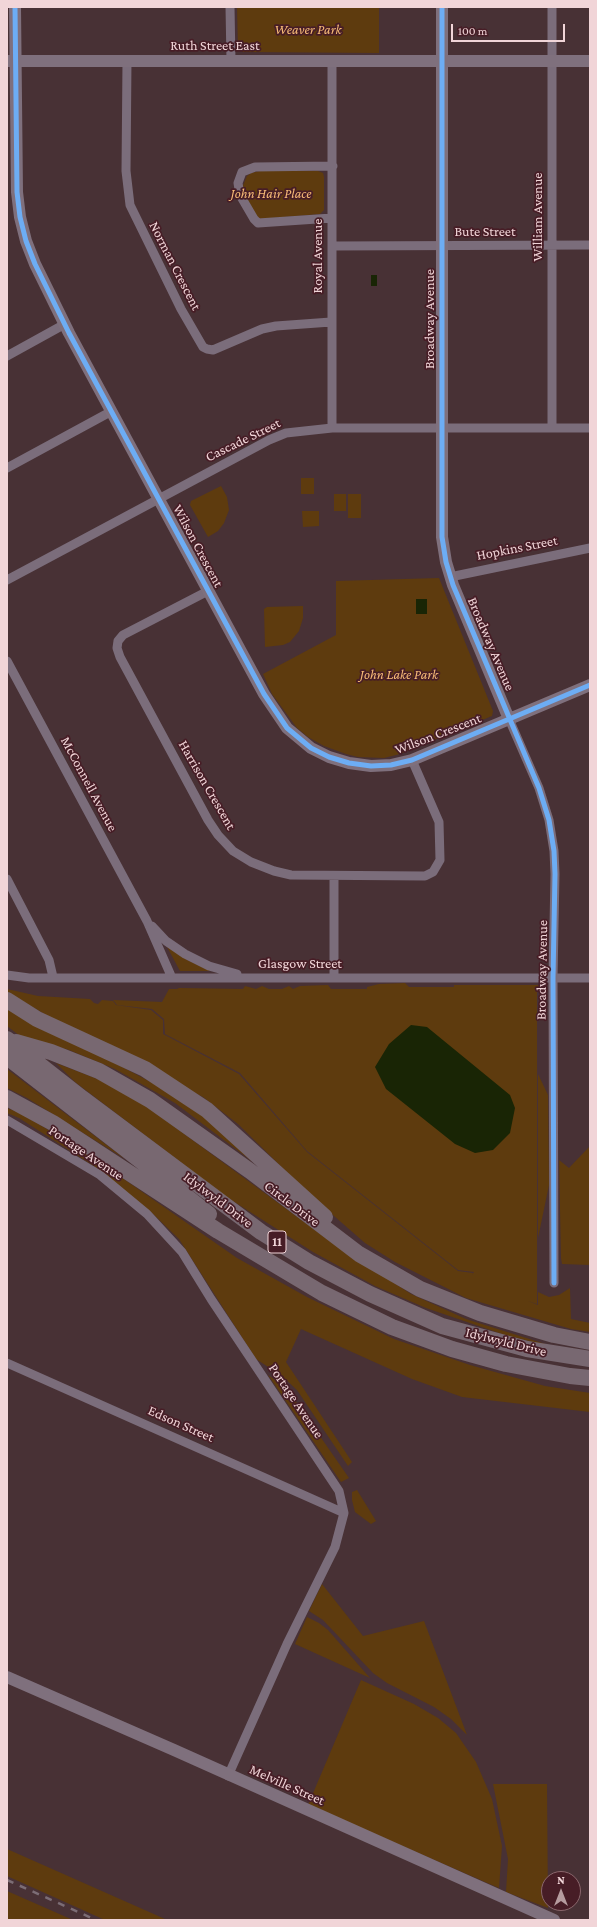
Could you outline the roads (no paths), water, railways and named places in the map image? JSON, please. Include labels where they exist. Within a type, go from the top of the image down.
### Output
[{"type":"highway","points":[[7,1000],[38,1019],[145,1069],[207,1110],[326,1218],[386,1263],[392,1272]]},
{"type":"highway","name":"Circle Drive","points":[[7,1039],[51,1052],[99,1071],[150,1100],[250,1171],[359,1254],[420,1289],[480,1313],[554,1335],[590,1342]]},
{"type":"highway","name":"Idylwyld Drive","points":[[7,1039],[88,1103],[261,1232],[309,1262],[370,1294],[442,1326],[527,1349],[590,1359]]},
{"type":"highway","name":"Idylwyld Drive","points":[[7,1057],[267,1260]]},
{"type":"highway","name":"11","points":[[7,1098],[53,1123],[218,1231],[322,1293],[392,1327],[452,1349],[506,1364],[590,1378]]},
{"type":"street","name":"Wilson Crescent","points":[[15,7],[11,61],[16,169],[20,217],[26,241],[35,264],[65,324],[208,591],[273,710],[296,738],[329,757],[349,763],[371,766],[390,765],[412,760],[590,685]]},
{"type":"street","points":[[230,7],[231,61]]},
{"type":"street","name":"Broadway Avenue","points":[[442,7],[442,537],[450,577],[539,788],[549,820],[555,874],[553,978],[554,1283]]},
{"type":"street","name":"William Avenue","points":[[552,7],[552,427]]},
{"type":"street","name":"Ruth Street East","points":[[11,61],[590,61]]},
{"type":"street","name":"Norman Crescent","points":[[127,61],[126,171],[130,205],[181,308],[203,347],[207,350],[213,350],[262,329],[276,326],[332,322]]},
{"type":"street","name":"Royal Avenue","points":[[332,61],[332,428]]},
{"type":"street","points":[[332,166],[255,167],[242,172],[238,183],[240,195],[254,219],[258,223],[332,218]]},
{"type":"street","name":"Bute Street","points":[[332,246],[590,245]]},
{"type":"street","points":[[7,356],[65,324]]},
{"type":"street","points":[[7,468],[112,411]]},
{"type":"street","name":"Cascade Street","points":[[7,580],[269,440],[286,433],[332,428],[590,428]]},
{"type":"street","name":"Hopkins Street","points":[[450,577],[590,548]]},
{"type":"street","name":"Harrison Crescent","points":[[208,591],[123,635],[118,642],[117,648],[120,657],[208,820],[218,835],[233,851],[251,862],[274,871],[291,875],[425,876],[433,872],[440,860],[439,822],[412,760]]},
{"type":"street","name":"McConnell Avenue","points":[[7,661],[147,921],[172,978]]},
{"type":"street","points":[[334,876],[334,978]]},
{"type":"street","points":[[7,879],[49,960],[53,977]]},
{"type":"street","name":"McConnell Avenue","points":[[147,921],[166,941],[185,954],[209,966],[246,978]]},
{"type":"street","name":"Glasgow Street","points":[[8,975],[172,978],[590,978]]},
{"type":"street","name":"Portage Avenue","points":[[7,1120],[100,1176],[147,1214],[182,1252],[215,1305],[339,1491],[344,1513],[335,1547],[287,1644],[228,1776]]},
{"type":"street","name":"Edson Street","points":[[7,1362],[344,1513]]},
{"type":"street","name":"Melville Street","points":[[7,1678],[180,1753],[228,1776],[554,1920]]},
{"type":"railway","points":[[7,1880],[96,1920]]},
{"type":"park label","name":"Weaver Park","points":[[308,30]]},
{"type":"park label","name":"John Hair Place","points":[[271,194]]},
{"type":"park label","name":"John Lake Park","points":[[399,675]]}]
